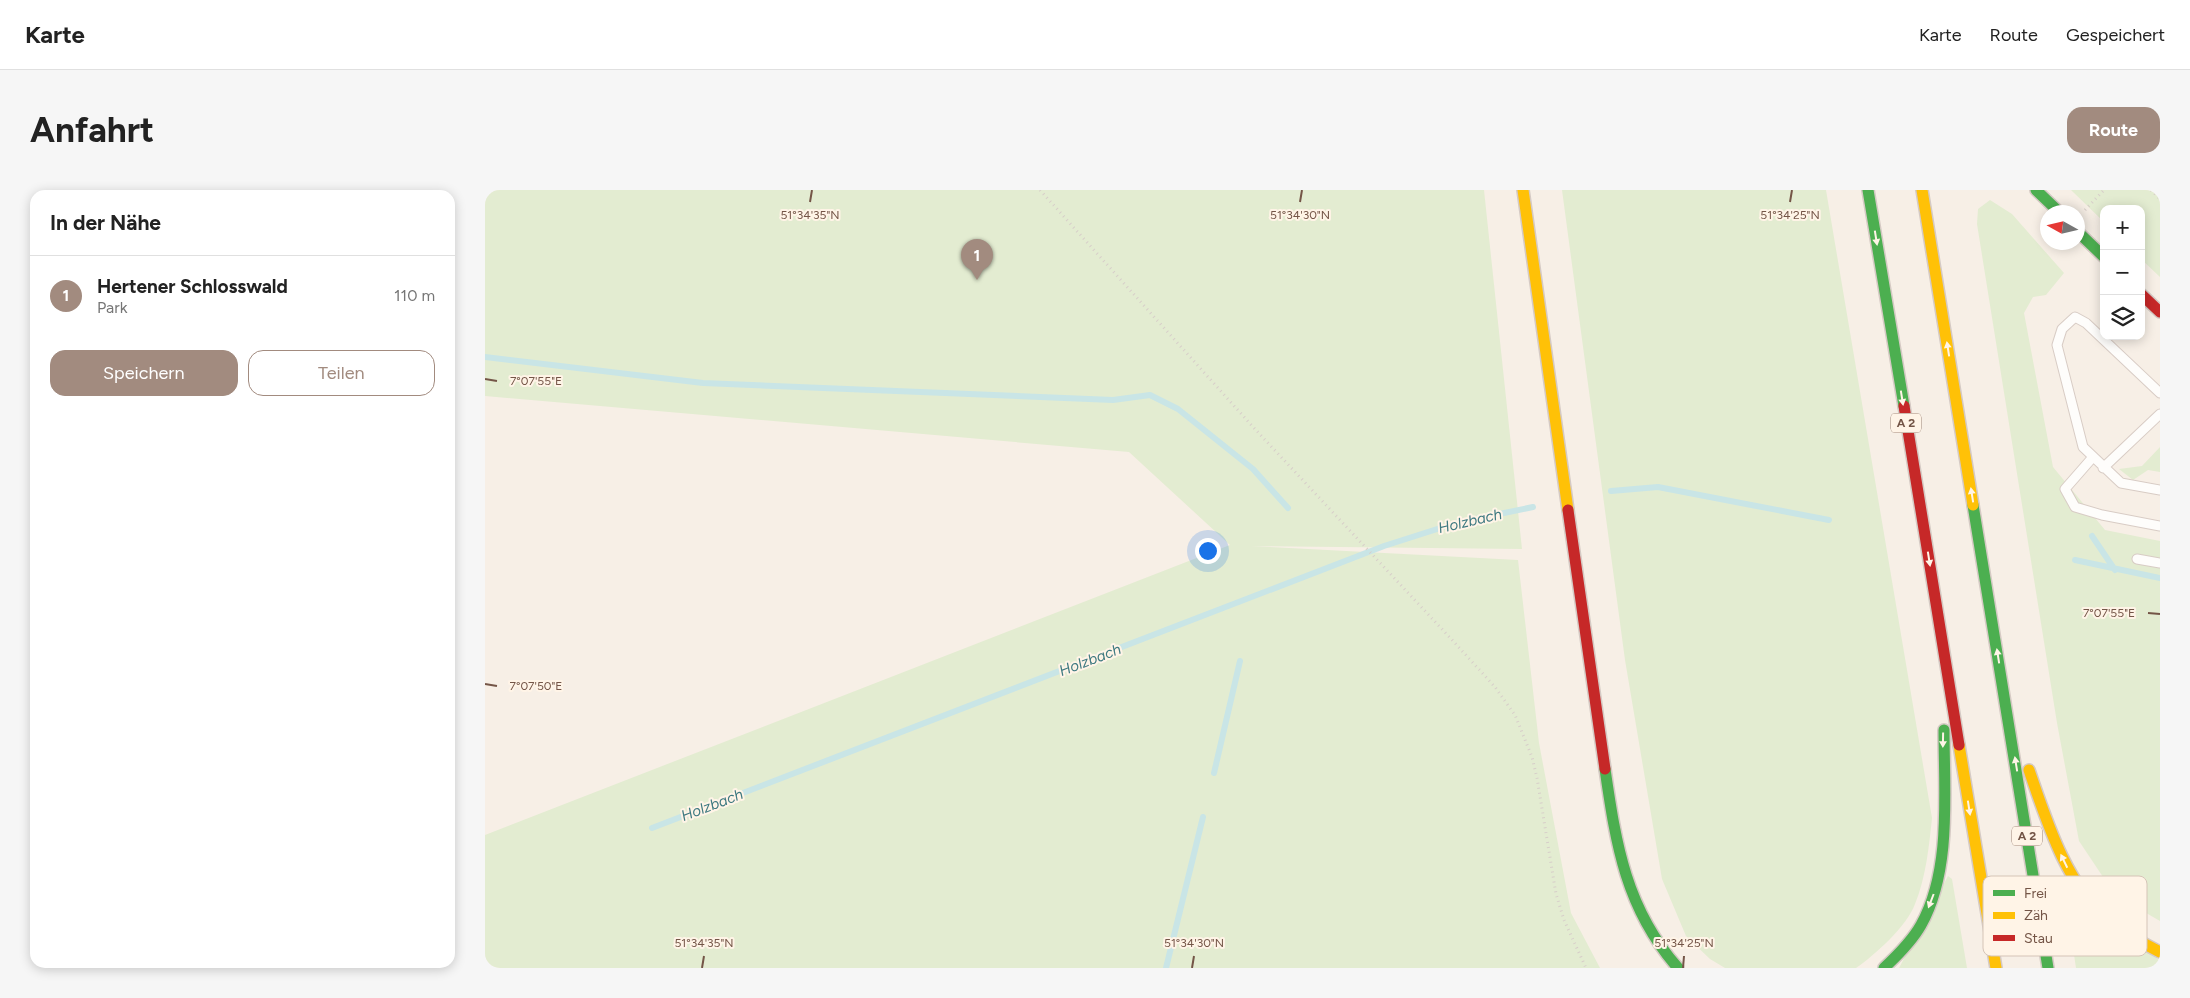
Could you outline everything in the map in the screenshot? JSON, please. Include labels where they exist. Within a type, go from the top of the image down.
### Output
[{"type":"main road","points":[[1523,190],[1614,833],[1633,902],[1647,929],[1678,968]]},
{"type":"main road","name":"A 2","points":[[1868,190],[1983,888]]},
{"type":"main road","name":"A 2","points":[[1921,190],[2033,876]]},
{"type":"main road","points":[[2036,190],[2052,205]]},
{"type":"main road","points":[[2085,239],[2100,253]]},
{"type":"main road","points":[[2142,295],[2160,312]]},
{"type":"main road","points":[[1884,968],[1905,948],[1924,918],[1937,885],[1942,850],[1945,656]]},
{"type":"main road","points":[[2006,704],[2055,844],[2072,876]]},
{"type":"main road","points":[[2147,946],[2160,952]]},
{"type":"lane","points":[[2160,393],[2085,323],[2075,317],[2062,329],[2057,345],[2083,447],[2121,483],[2160,490]]},
{"type":"lane","points":[[2103,468],[2160,414]]},
{"type":"lane","points":[[2093,457],[2065,489],[2075,507],[2101,515],[2160,526]]},
{"type":"lane","points":[[2137,559],[2160,563]]},
{"type":"path","points":[[1040,190],[1254,428],[1344,522],[1495,688],[1515,715],[1532,757],[1537,778],[1556,894],[1564,920],[1586,968]]},
{"type":"path","points":[[2085,210],[2104,190]]},
{"type":"path","points":[[2151,190],[2160,199]]},
{"type":"green space","points":[[485,190],[1484,190],[1522,549],[1251,546],[1518,560],[1539,743],[1571,913],[1600,968],[485,968],[485,835],[1230,545],[1129,452],[485,396]]},
{"type":"green space","points":[[1562,190],[1826,190],[1932,818],[1924,872],[1919,894],[1911,913],[1890,939],[1856,968],[1725,968],[1710,959],[1686,936],[1662,879],[1625,660]]},
{"type":"green space","points":[[2071,190],[2160,190],[2160,277],[2145,263],[2145,205],[2100,205],[2100,218]]},
{"type":"green space","points":[[1990,200],[2012,214],[2040,246],[2040,250],[2044,250],[2064,273],[2046,295],[2033,297],[2024,313],[2053,467],[2105,530],[2160,541],[2160,921],[2147,913],[2147,876],[2102,876],[2079,841],[2057,723],[1977,224],[1978,209]]},
{"type":"green space","points":[[2160,447],[2160,472],[2148,470],[2133,480],[2119,469],[2142,466]]},
{"type":"green space","points":[[1948,876],[1952,879],[1967,968],[1899,968]]},
{"type":"green space","points":[[2147,951],[2160,961],[2160,968],[2076,968],[2074,956],[2147,956]]},
{"type":"waterway","points":[[485,357],[703,383],[1113,400],[1150,395],[1178,409],[1253,469],[1288,508]]},
{"type":"waterway","name":"Holzbach","points":[[1611,491],[1658,487],[1829,520]]},
{"type":"waterway","name":"Holzbach","points":[[652,828],[1384,546],[1456,523],[1533,507]]},
{"type":"waterway","points":[[2092,536],[2115,570]]},
{"type":"waterway","name":"Holzbach","points":[[2075,560],[2160,578]]},
{"type":"waterway","points":[[1214,773],[1240,661]]},
{"type":"waterway","points":[[1166,968],[1203,817]]},
{"type":"traffic: fast","points":[[1868,190],[1904,406]]},
{"type":"traffic: fast","points":[[2036,190],[2052,205]]},
{"type":"traffic: fast","points":[[2085,239],[2100,253]]},
{"type":"traffic: fast","points":[[1973,505],[2033,876]]},
{"type":"traffic: fast","points":[[1884,968],[1904,948],[1921,925],[1931,903],[1938,880],[1944,830],[1944,730]]},
{"type":"traffic: fast","points":[[1605,769],[1619,850],[1626,875],[1646,923],[1660,946],[1678,968]]},
{"type":"traffic: fast","points":[[2046,956],[2048,968]]},
{"type":"traffic: slow","points":[[1523,190],[1568,510]]},
{"type":"traffic: slow","points":[[1922,190],[1973,505]]},
{"type":"traffic: slow","points":[[1959,745],[1983,890]]},
{"type":"traffic: slow","points":[[2029,770],[2059,850],[2073,876]]},
{"type":"traffic: slow","points":[[2147,945],[2160,952]]},
{"type":"traffic: slow","points":[[1994,956],[1996,968]]},
{"type":"traffic: jam","points":[[2142,295],[2160,312]]},
{"type":"traffic: jam","points":[[1904,406],[1959,745]]},
{"type":"traffic: jam","points":[[1568,510],[1605,769]]},
{"type":"place","name":"Hertener Schlosswald","points":[[977,280]]}]
